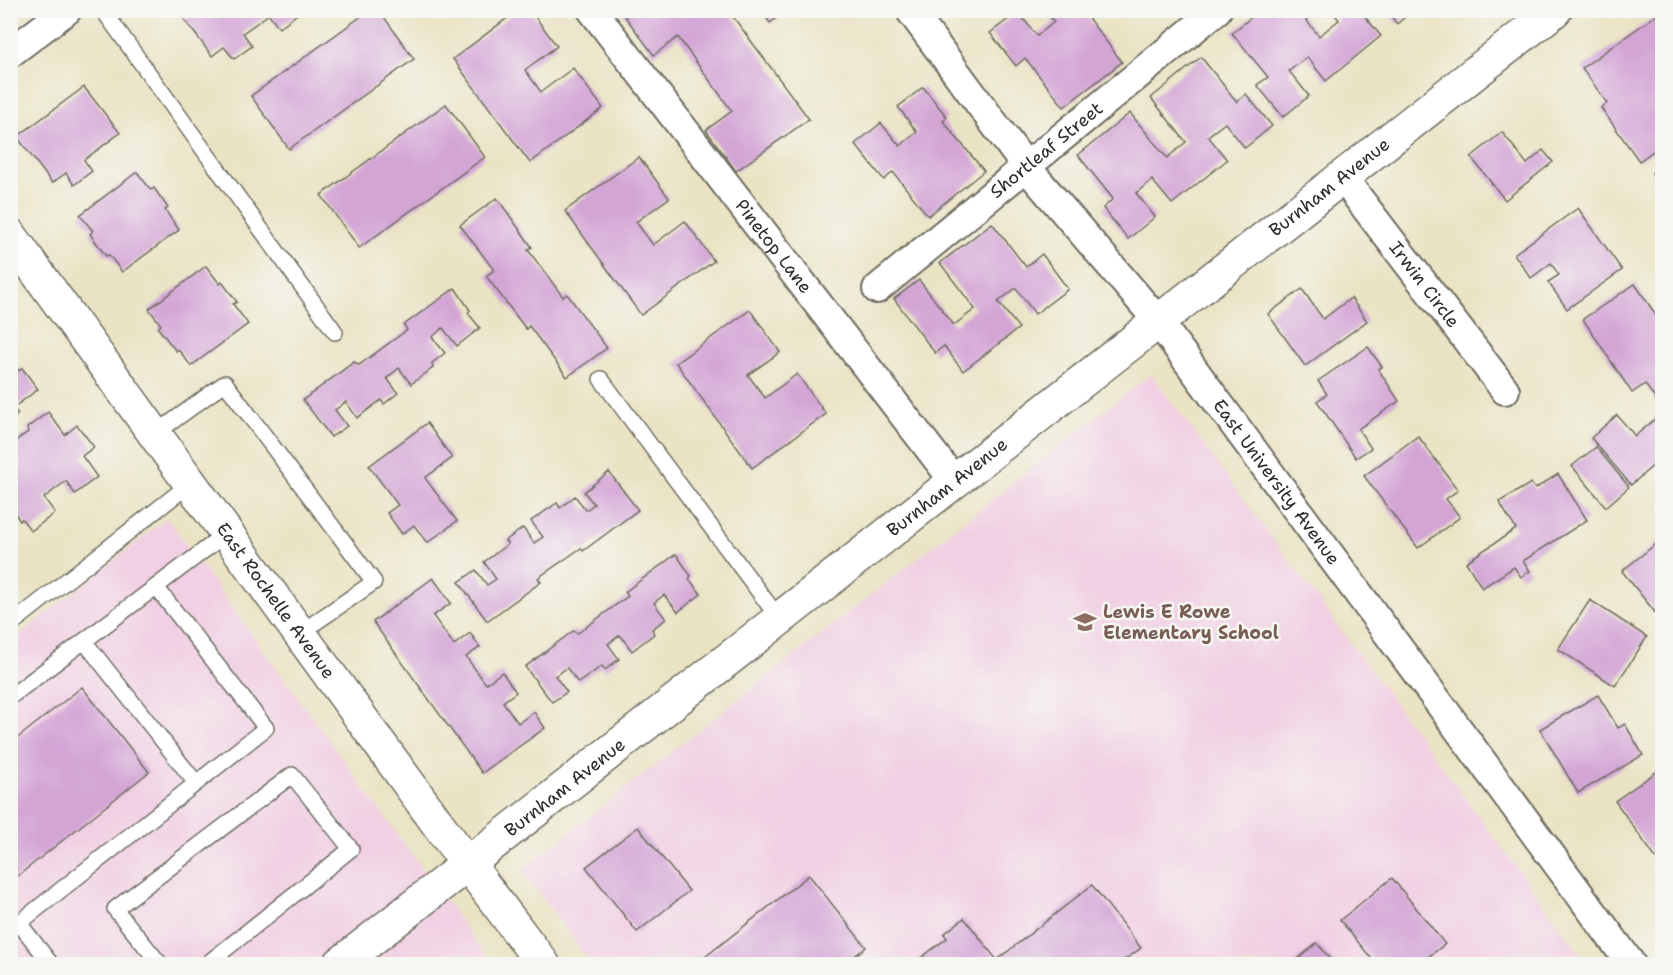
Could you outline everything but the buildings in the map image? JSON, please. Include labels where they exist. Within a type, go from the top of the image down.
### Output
[{"type":"street","points":[[10,53],[67,10]]},
{"type":"street","name":"Pinetop Lane","points":[[592,10],[955,482]]},
{"type":"street","name":"East University Avenue","points":[[909,10],[1027,168],[1158,321],[1631,964]]},
{"type":"street","name":"Shortleaf Street","points":[[877,289],[1217,10]]},
{"type":"street","name":"Burnham Avenue","points":[[340,964],[1555,10]]},
{"type":"street","name":"Irwin Circle","points":[[1343,178],[1505,390]]},
{"type":"street","name":"East Rochelle Avenue","points":[[10,235],[468,865],[543,964]]},
{"type":"lane","points":[[103,10],[335,332]]},
{"type":"lane","points":[[601,380],[780,620]]},
{"type":"lane","points":[[155,434],[225,383],[374,582],[300,633]]},
{"type":"lane","points":[[10,625],[191,483]]},
{"type":"lane","points":[[10,697],[227,533]]},
{"type":"lane","points":[[51,964],[15,926],[266,728],[156,587]]},
{"type":"lane","points":[[84,641],[196,783]]},
{"type":"lane","points":[[160,964],[115,909],[291,775],[351,849],[207,964]]},
{"type":"shaded area","name":"Lewis E Rowe Elementary School","points":[[1151,374],[1588,964],[591,964],[522,870]]},
{"type":"shaded area","points":[[167,518],[492,964],[11,964],[11,642]]},
{"type":"place","name":"Lewis E Rowe Elementary School","points":[[1085,622]]}]
